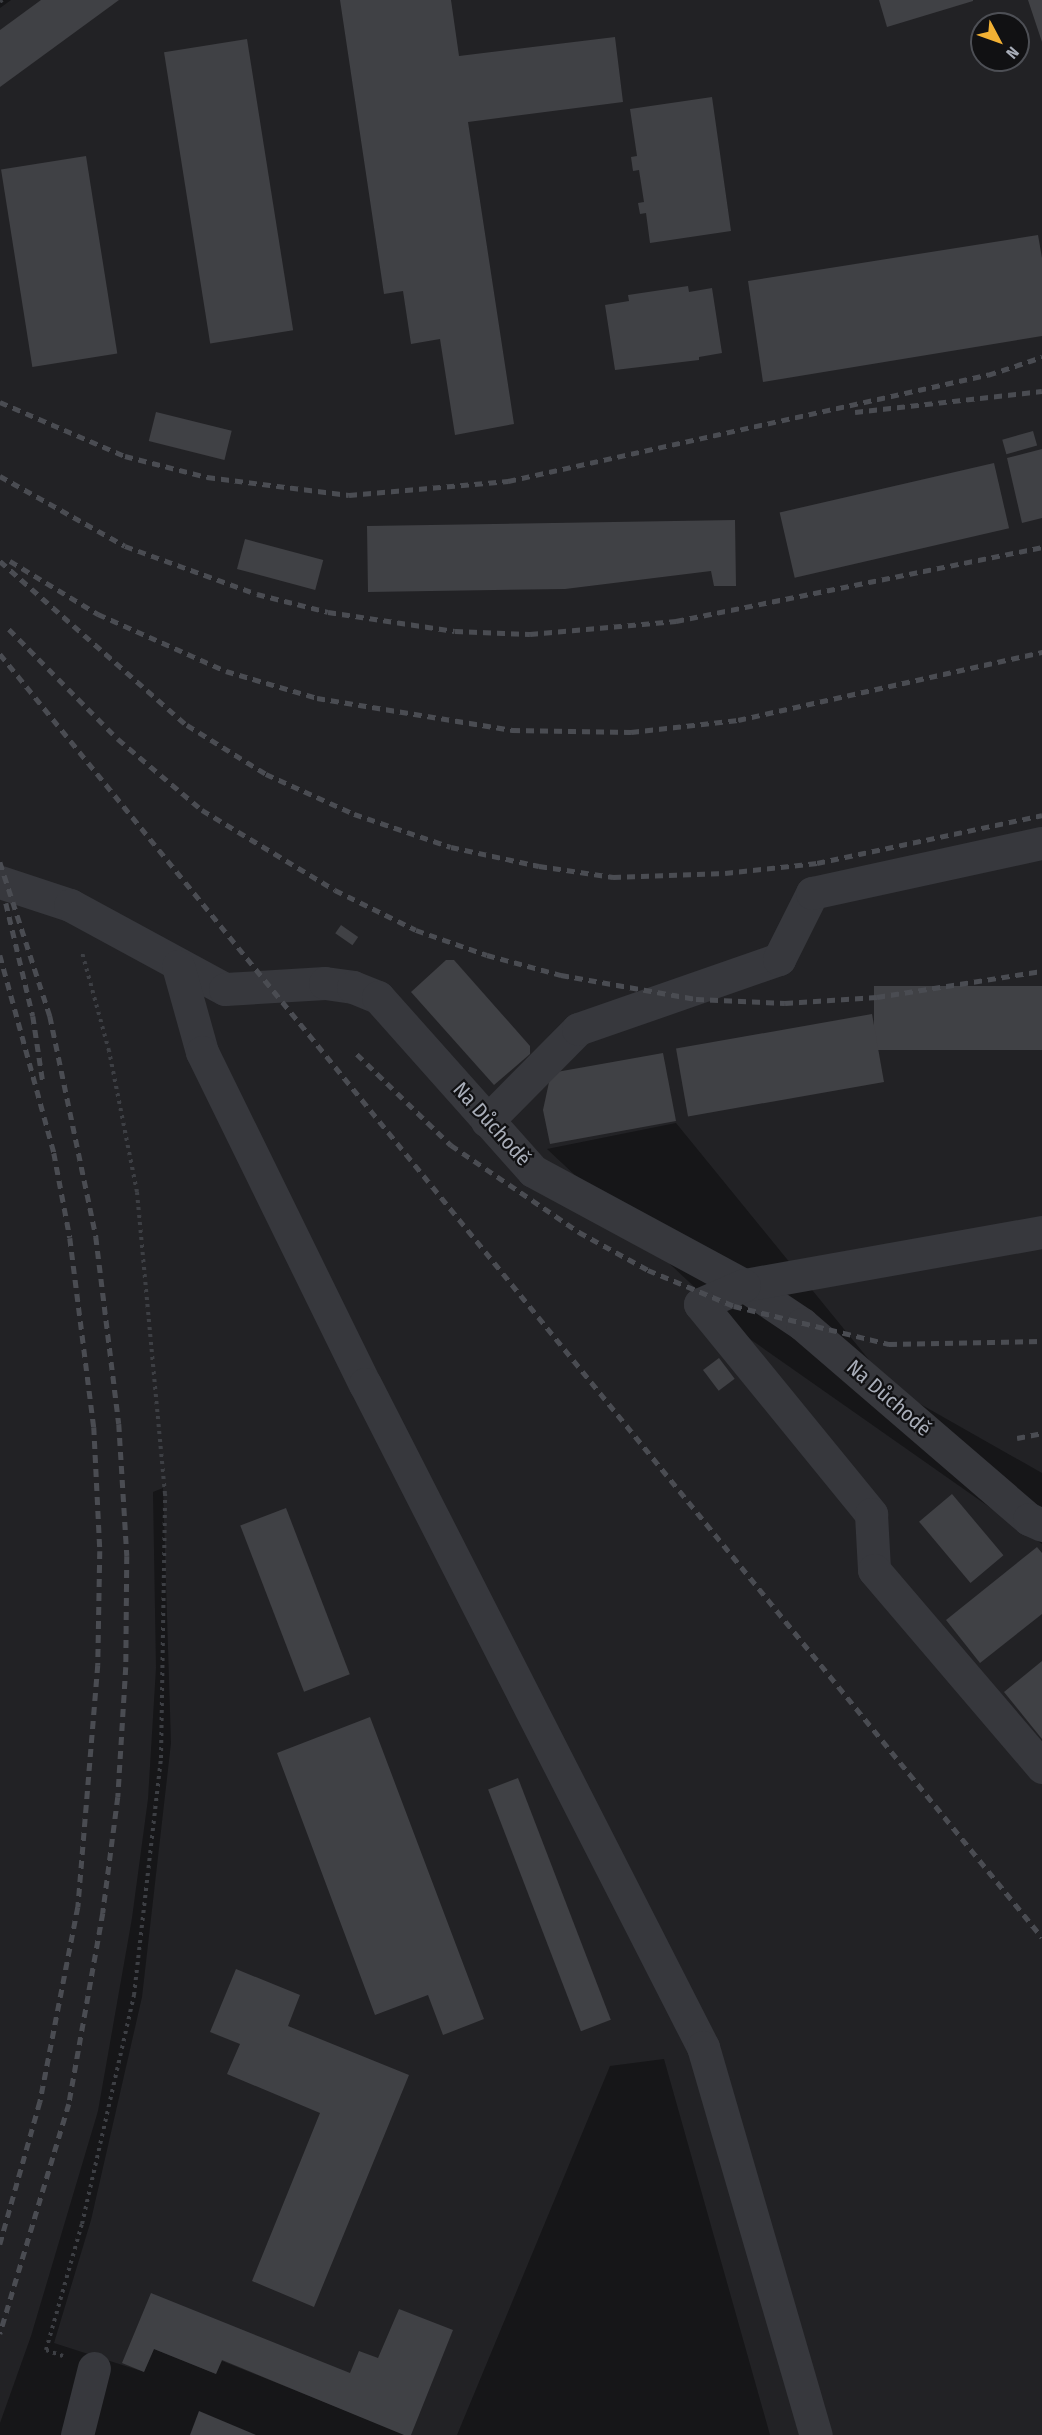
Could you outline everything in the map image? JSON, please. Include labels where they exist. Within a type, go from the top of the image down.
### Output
[{"type":"street","points":[[487,1121],[578,1029],[779,959],[812,893],[1042,843]]},
{"type":"street","name":"Na Důchodě","points":[[0,882],[70,905],[209,983],[237,991],[325,983],[369,991],[392,1009],[487,1121],[533,1171],[744,1285],[802,1324],[1029,1519],[1042,1525]]},
{"type":"street","points":[[178,966],[202,1052],[376,1404],[703,2046],[816,2435]]},
{"type":"street","points":[[1042,1232],[744,1285],[700,1304],[871,1514],[874,1570],[1042,1767]]},
{"type":"street","points":[[77,2435],[94,2368]]},
{"type":"path","points":[[70,905],[109,1051],[137,1192],[165,1494],[161,1758],[134,1995],[82,2224],[46,2350],[94,2368]]},
{"type":"shaded area","points":[[11,0],[1042,0],[1042,1473],[892,1388],[676,1123],[547,1149],[750,1339],[1042,1544],[1042,2435],[770,2435],[664,2059],[610,2066],[457,2435],[406,2435],[222,2361],[216,2374],[154,2349],[144,2372],[54,2343],[91,2220],[142,1997],[171,1743],[163,1488],[153,1492],[156,1668],[148,1799],[132,1918],[98,2111],[31,2336],[0,2423],[0,8]]},
{"type":"building","points":[[41,0],[119,0],[0,87],[0,30]]},
{"type":"building","points":[[340,0],[451,0],[459,56],[615,37],[623,102],[468,122],[514,424],[455,435],[440,339],[411,344],[403,291],[384,294]]},
{"type":"building","points":[[879,0],[973,0],[973,1],[887,27]]},
{"type":"building","points":[[1028,0],[1042,0],[1042,42]]},
{"type":"building","points":[[247,39],[293,330],[210,344],[164,52]]},
{"type":"building","points":[[712,97],[731,231],[650,243],[646,213],[640,214],[638,203],[644,202],[639,170],[633,171],[631,157],[637,156],[630,109]]},
{"type":"building","points":[[86,156],[117,354],[32,367],[1,169]]},
{"type":"building","points":[[1038,235],[1042,258],[1042,336],[763,382],[748,281]]},
{"type":"building","points":[[688,286],[689,292],[712,288],[722,353],[699,357],[699,360],[615,370],[605,305],[629,301],[628,295]]},
{"type":"building","points":[[156,412],[232,431],[224,460],[149,441]]},
{"type":"building","points":[[1033,431],[1037,445],[1006,454],[1002,440]]},
{"type":"building","points":[[1042,449],[1042,518],[1022,523],[1007,458]]},
{"type":"building","points":[[994,463],[1009,528],[795,578],[780,512]]},
{"type":"building","points":[[735,520],[736,586],[714,586],[711,571],[565,589],[368,592],[367,526]]},
{"type":"building","points":[[245,539],[323,560],[315,590],[237,569]]},
{"type":"building","points":[[341,925],[358,937],[352,945],[335,933]]},
{"type":"building","points":[[446,960],[454,960],[530,1046],[530,1054],[494,1085],[411,992]]},
{"type":"building","points":[[874,986],[1042,986],[1042,1050],[874,1050]]},
{"type":"building","points":[[872,1014],[884,1082],[688,1117],[676,1049]]},
{"type":"building","points":[[663,1053],[676,1121],[550,1144],[543,1110],[551,1073]]},
{"type":"building","points":[[719,1358],[735,1379],[719,1391],[703,1370]]},
{"type":"building","points":[[952,1494],[1003,1555],[970,1583],[919,1522]]},
{"type":"building","points":[[286,1508],[350,1674],[304,1692],[240,1526]]},
{"type":"building","points":[[1037,1547],[1042,1553],[1042,1614],[980,1663],[946,1620]]},
{"type":"building","points":[[1042,1661],[1042,1739],[1004,1692]]},
{"type":"building","points":[[370,1717],[484,2019],[443,2035],[428,1995],[375,2015],[277,1753]]},
{"type":"building","points":[[518,1778],[611,2020],[581,2031],[488,1789]]},
{"type":"building","points":[[236,1969],[300,1995],[288,2026],[409,2075],[314,2307],[252,2281],[320,2113],[227,2074],[240,2044],[210,2032]]},
{"type":"building","points":[[151,2293],[350,2373],[359,2351],[378,2358],[399,2309],[453,2330],[411,2435],[404,2435],[222,2360],[216,2374],[154,2349],[144,2372],[122,2363]]},
{"type":"building","points":[[199,2411],[256,2435],[190,2435]]},
{"type":"railway","points":[[0,402],[125,456],[207,477],[349,495],[508,481],[988,375],[1042,357]]},
{"type":"railway","points":[[855,412],[1042,391]]},
{"type":"railway","points":[[0,476],[125,546],[257,594],[328,612],[455,631],[530,634],[676,621],[1042,547]]},
{"type":"railway","points":[[0,561],[187,725],[266,774],[354,814],[451,847],[539,866],[613,877],[725,873],[817,863],[1042,815]]},
{"type":"railway","points":[[10,561],[98,614],[226,671],[317,698],[512,730],[631,732],[738,720],[1042,652]]},
{"type":"railway","points":[[9,629],[118,739],[202,810],[335,890],[416,930],[487,955],[561,975],[696,999],[785,1003],[877,997],[1042,971]]},
{"type":"railway","points":[[0,654],[1042,1937]]},
{"type":"railway","points":[[0,862],[50,1016],[96,1237],[119,1424],[127,1556],[126,1667],[118,1797],[103,1913],[69,2104],[0,2334]]},
{"type":"railway","points":[[6,903],[33,1016],[43,1082]]},
{"type":"railway","points":[[0,955],[54,1153],[70,1238],[94,1427],[100,1551],[98,1665],[78,1907],[40,2102],[0,2244]]},
{"type":"railway","points":[[357,1054],[451,1145],[579,1232],[648,1270],[734,1306],[889,1344],[1042,1341]]},
{"type":"railway","points":[[1017,1438],[1042,1433]]}]
